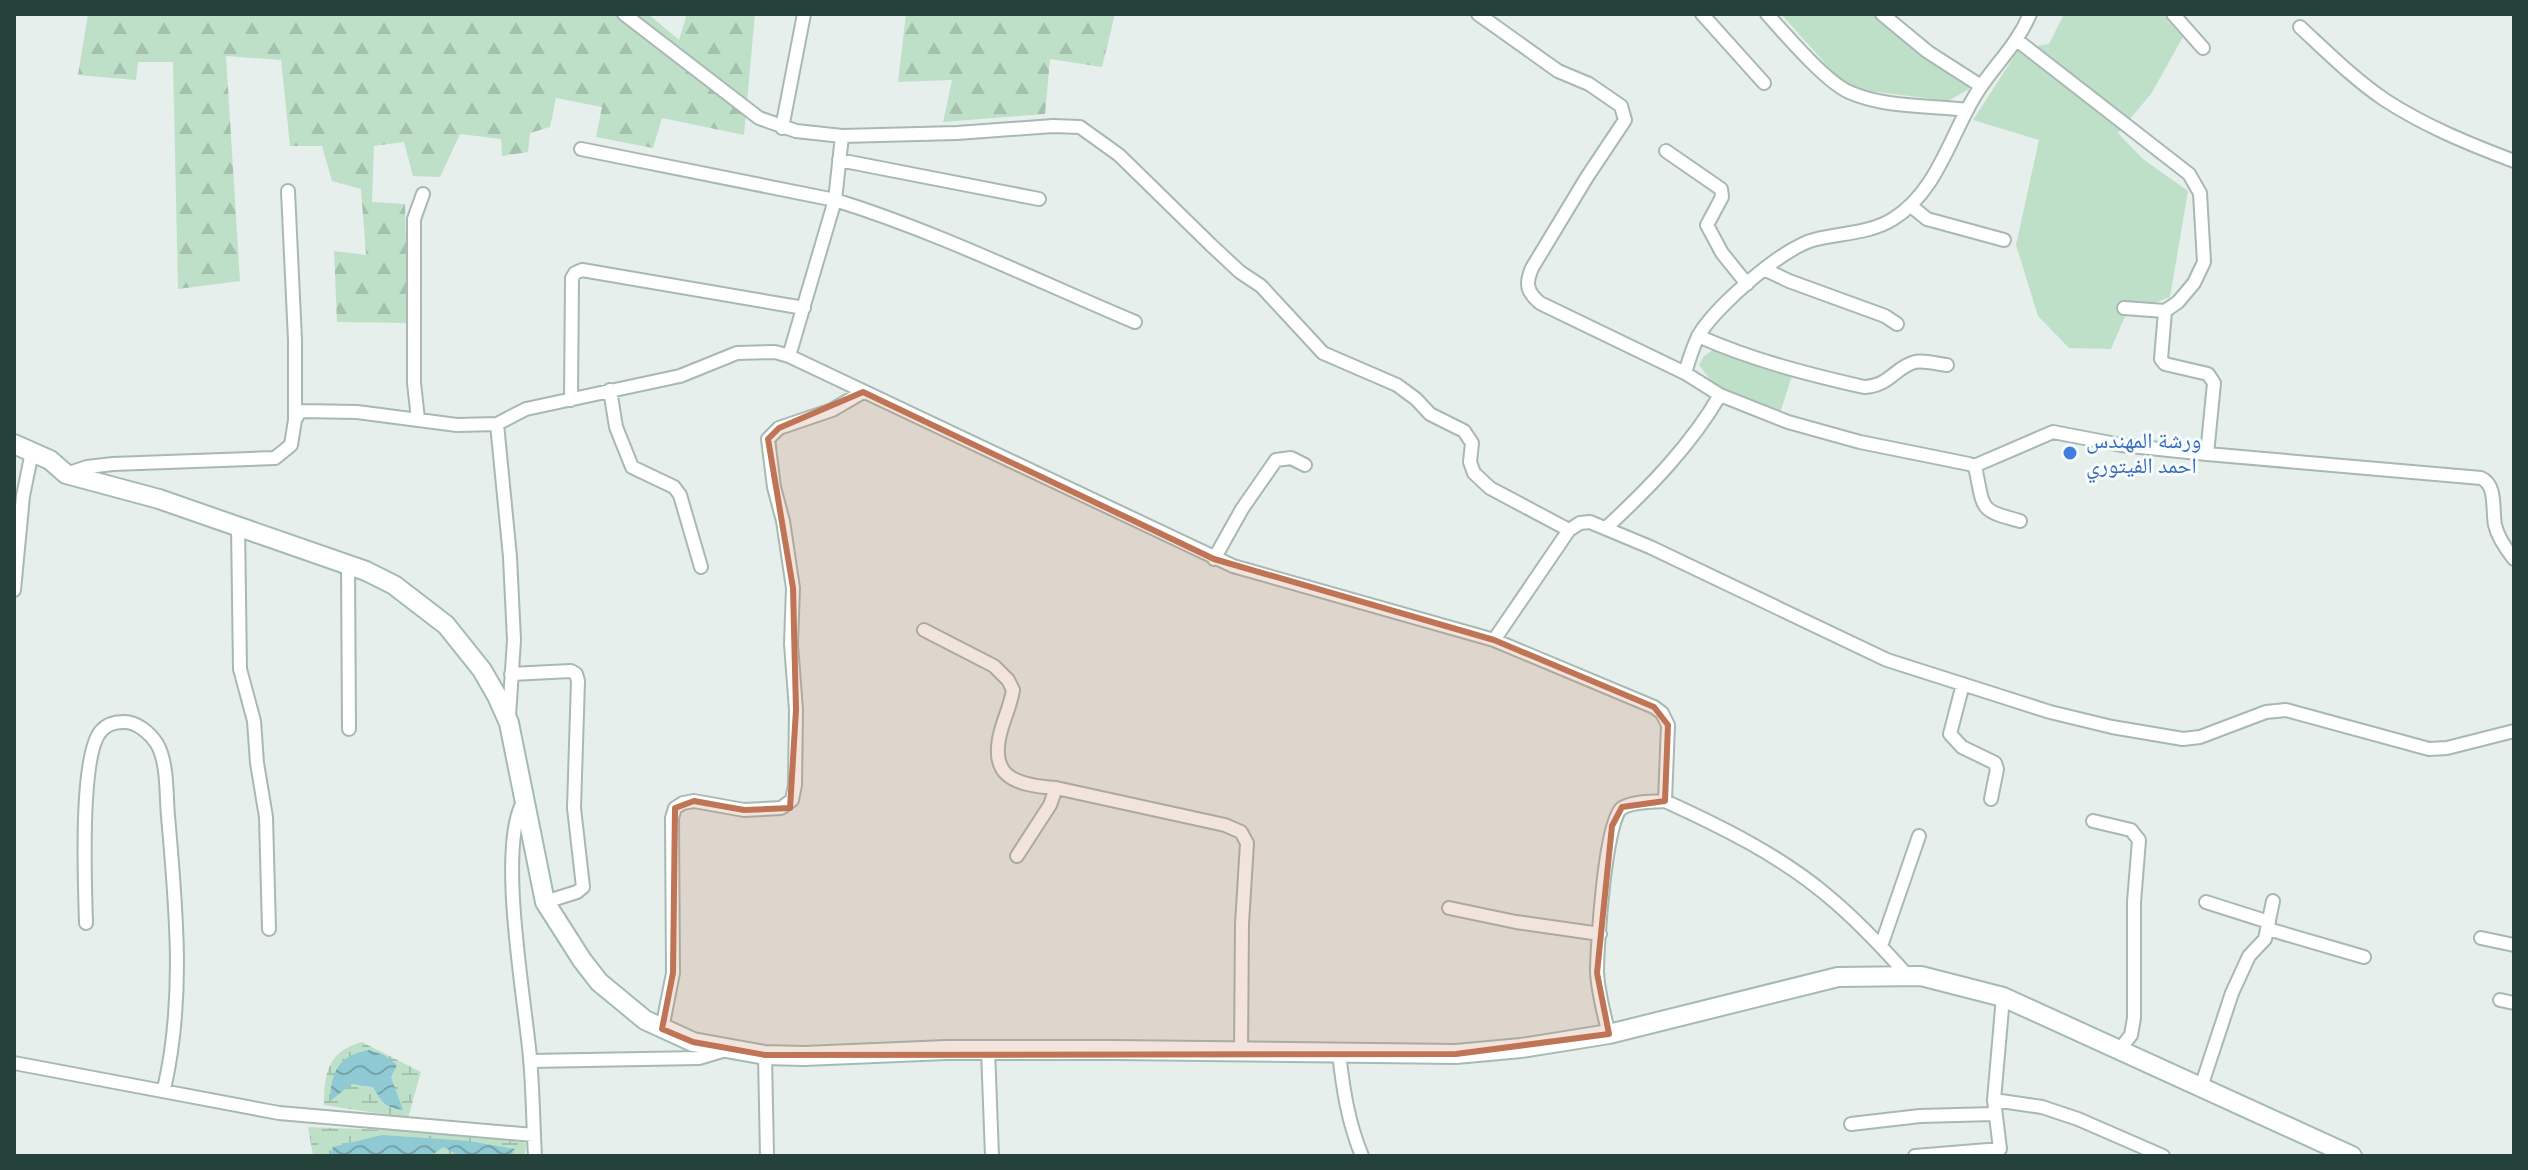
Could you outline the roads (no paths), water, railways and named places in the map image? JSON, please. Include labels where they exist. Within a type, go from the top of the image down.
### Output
[{"type":"main road","points":[[14,444],[50,460],[66,474],[159,499],[348,565],[394,585],[446,625],[482,670],[509,723],[545,902],[599,982],[645,1020],[693,1042],[765,1055],[988,1050],[1456,1054],[1521,1048],[1609,1034],[1748,1001],[1811,982],[1868,975],[1908,976],[1951,982],[2003,997],[2352,1156]]},
{"type":"street","points":[[624,14],[740,105],[782,128],[842,136],[1080,127],[1119,155],[1220,254],[1261,286],[1323,353],[1397,385],[1430,414],[1464,431],[1472,443],[1470,462],[1474,473],[1482,481],[1569,530]]},
{"type":"street","points":[[782,128],[794,79],[804,14]]},
{"type":"street","points":[[1478,14],[1558,71],[1600,91],[1621,106],[1626,114],[1526,281],[1527,289],[1540,303],[1685,373],[1720,395],[1788,422],[1845,438],[1974,466],[2053,432],[2121,445],[2486,479],[2491,487],[2495,526],[2514,559]]},
{"type":"street","points":[[1702,14],[1764,83]]},
{"type":"street","points":[[1767,14],[1806,56],[1846,91],[1886,102],[1967,110]]},
{"type":"street","points":[[1882,14],[1928,52],[1981,86]]},
{"type":"street","points":[[1685,373],[1698,336],[1718,310],[1790,251],[1813,239],[1872,228],[1891,221],[1911,206],[1950,148],[1981,86],[2018,41],[2030,14]]},
{"type":"street","points":[[2173,14],[2203,48]]},
{"type":"street","points":[[2300,27],[2355,78],[2384,99],[2442,132],[2514,161]]},
{"type":"street","points":[[2018,41],[2197,183],[2202,204],[2204,262],[2194,283],[2178,302],[2165,311],[2124,308]]},
{"type":"street","points":[[789,356],[835,200],[842,136]]},
{"type":"street","points":[[581,149],[835,200],[937,234],[1022,275],[1135,322]]},
{"type":"street","points":[[1666,151],[1721,189],[1722,197],[1707,225],[1722,253],[1747,284]]},
{"type":"street","points":[[839,160],[1039,199]]},
{"type":"street","points":[[66,474],[87,467],[113,464],[275,458],[285,453],[291,445],[295,420],[295,340],[288,191]]},
{"type":"street","points":[[418,419],[414,383],[414,219],[423,194]]},
{"type":"street","points":[[1911,206],[1927,219],[2004,240]]},
{"type":"street","points":[[571,400],[572,278],[582,270],[804,308]]},
{"type":"street","points":[[1766,270],[1885,316],[1897,324]]},
{"type":"street","points":[[2165,311],[2161,359],[2165,364],[2208,374],[2214,383],[2207,454]]},
{"type":"street","points":[[1698,336],[1738,354],[1864,387],[1875,387],[1915,362],[1947,365]]},
{"type":"street","points":[[295,420],[300,411],[357,412],[457,425],[497,424],[526,409],[680,376],[737,353],[775,352],[1113,508],[1214,559],[1328,595],[1494,640],[1654,707],[1662,713],[1668,725],[1665,801]]},
{"type":"street","points":[[610,390],[616,427],[632,467],[674,487],[680,495],[701,567]]},
{"type":"street","points":[[662,1029],[673,973],[672,818],[675,808],[694,801],[744,810],[781,808],[792,800],[795,785],[796,710],[791,644],[793,588],[768,439],[779,428],[832,410],[863,392]]},
{"type":"street","points":[[1607,527],[1670,463],[1720,395]]},
{"type":"street","points":[[497,424],[512,584],[514,640],[509,723]]},
{"type":"street","points":[[14,590],[23,496],[32,452]]},
{"type":"street","points":[[1214,559],[1242,509],[1276,460],[1291,458],[1305,465]]},
{"type":"street","points":[[1974,466],[1985,508],[1990,513],[2020,521]]},
{"type":"street","points":[[1494,640],[1569,530],[1580,523],[1590,522],[1607,527],[1887,660],[2050,712],[2112,727],[2183,739],[2200,737],[2266,712],[2286,710],[2429,749],[2447,748],[2514,731]]},
{"type":"street","points":[[238,526],[240,669],[254,721],[266,817],[269,929]]},
{"type":"street","points":[[348,565],[349,729]]},
{"type":"street","points":[[924,630],[1001,672],[1013,690],[996,749],[1004,772],[1014,781],[1225,825],[1238,829],[1244,835],[1247,843],[1242,924],[1241,1052]]},
{"type":"street","points":[[511,674],[571,671],[578,681],[574,808],[583,887],[577,892],[545,902]]},
{"type":"street","points":[[1963,684],[1950,734],[1962,747],[1995,763],[1997,769],[1991,799]]},
{"type":"street","points":[[86,923],[84,847],[88,779],[95,742],[102,729],[114,722],[129,721],[144,729],[158,745],[165,780],[178,961],[172,1054],[164,1089]]},
{"type":"street","points":[[1017,856],[1046,812],[1056,788]]},
{"type":"street","points":[[1609,1034],[1597,973],[1605,869],[1617,813],[1630,805],[1665,801],[1729,830],[1829,897],[1908,976]]},
{"type":"street","points":[[523,802],[517,815],[514,836],[513,880],[530,1061],[535,1156]]},
{"type":"street","points":[[2093,821],[2131,830],[2139,840],[2134,902],[2134,1018],[2131,1035],[2120,1049]]},
{"type":"street","points":[[1881,946],[1919,836]]},
{"type":"street","points":[[2201,1087],[2232,993],[2249,956],[2262,945],[2273,901]]},
{"type":"street","points":[[2206,902],[2364,957]]},
{"type":"street","points":[[1449,908],[1516,922],[1600,934]]},
{"type":"street","points":[[2481,938],[2514,945]]},
{"type":"street","points":[[1915,1156],[2001,1152],[1994,1107],[2003,997]]},
{"type":"street","points":[[2500,1000],[2514,1003]]},
{"type":"street","points":[[530,1061],[699,1058],[730,1049]]},
{"type":"street","points":[[988,1050],[992,1156]]},
{"type":"street","points":[[1339,1053],[1345,1102],[1362,1156]]},
{"type":"street","points":[[765,1055],[767,1156]]},
{"type":"street","points":[[14,1063],[279,1113],[534,1135]]},
{"type":"street","points":[[1851,1124],[1994,1107],[2042,1107],[2163,1156]]},
{"type":"water","points":[[370,1050],[384,1055],[397,1065],[391,1077],[403,1110],[385,1103],[373,1087],[352,1084],[330,1101],[338,1066],[350,1056]]},
{"type":"water","points":[[382,1135],[469,1141],[515,1149],[511,1156],[460,1156],[443,1147],[431,1156],[330,1156],[333,1147]]},
{"type":"place","name":"ورشة المهندس احمد الفيتوري","points":[[2070,453]]}]
